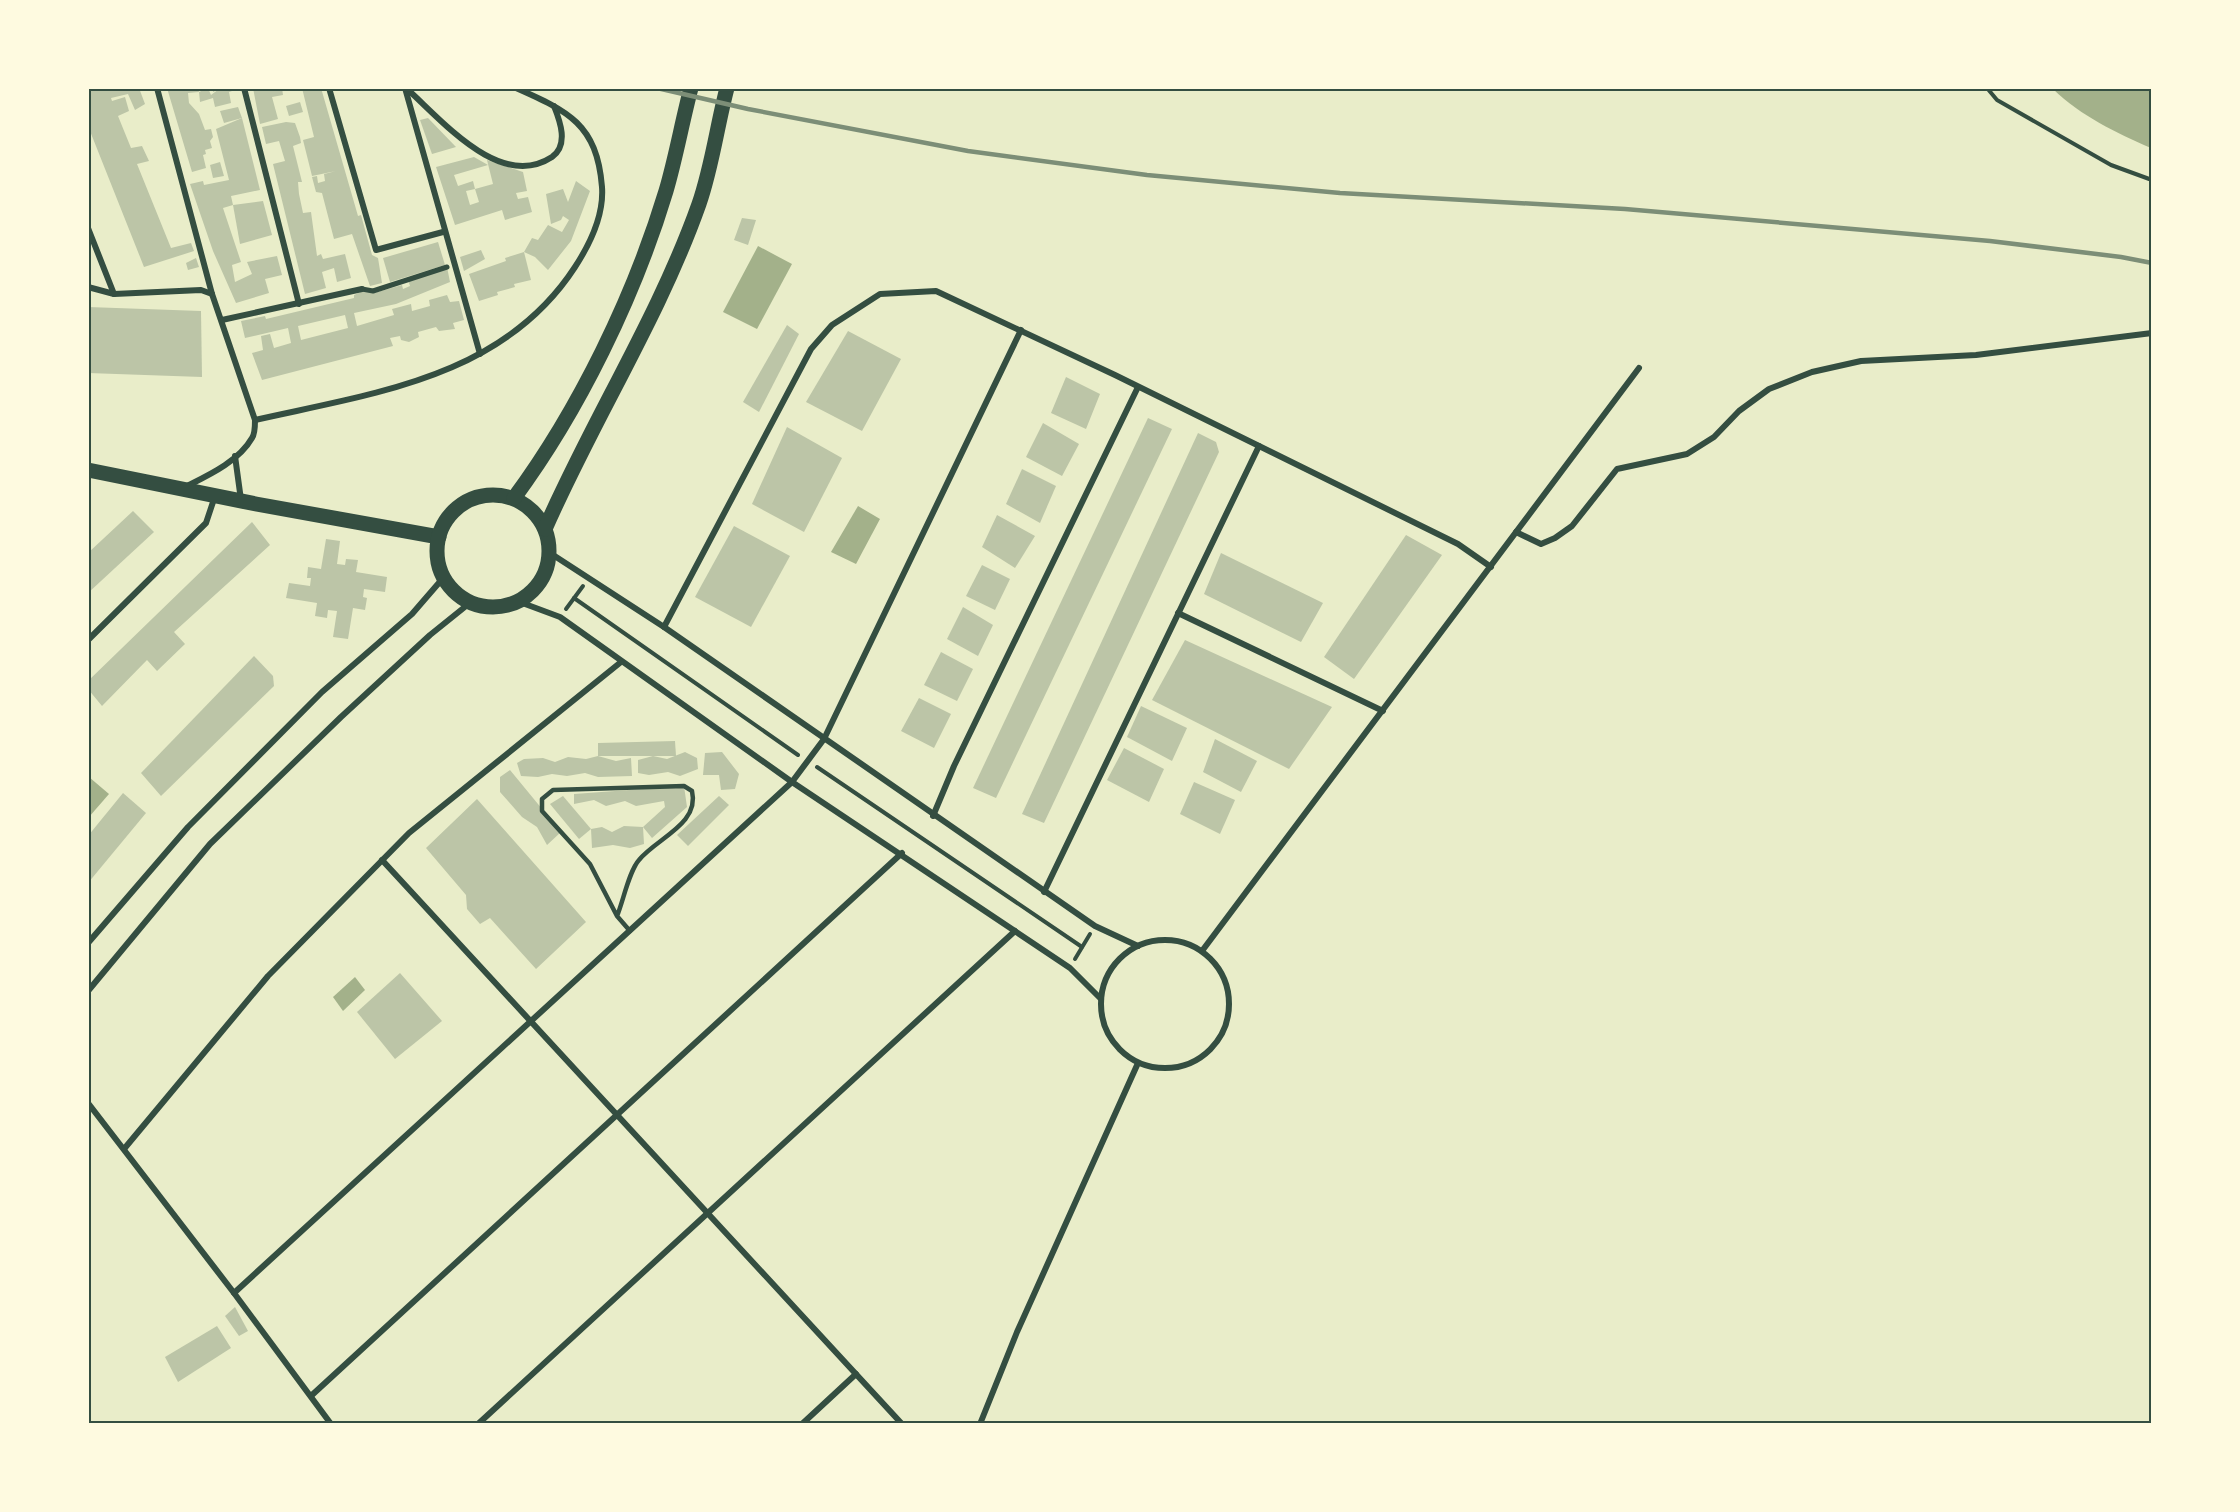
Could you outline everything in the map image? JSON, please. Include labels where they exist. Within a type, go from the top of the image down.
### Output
[{"type":"main road","points":[[514,498],[548,453],[580,396],[635,274],[666,191],[691,88]]},
{"type":"main road","points":[[545,529],[572,468],[632,357],[700,202],[727,88]]},
{"type":"main road","points":[[88,470],[439,537]]},
{"type":"main road","points":[[491,495],[514,498],[533,510],[545,529],[550,553],[547,568],[541,581],[530,593],[517,601],[494,607],[471,602],[455,592],[444,577],[438,557],[439,537],[445,522],[468,500],[491,495]]},
{"type":"street","points":[[157,88],[212,294],[255,420],[253,437],[235,456],[212,473],[182,489]]},
{"type":"street","points":[[244,88],[299,304]]},
{"type":"street","points":[[329,88],[376,250],[443,232]]},
{"type":"street","points":[[405,88],[443,232],[480,354]]},
{"type":"street","points":[[405,88],[482,155],[515,167],[536,166],[555,155],[562,139],[561,122],[554,105]]},
{"type":"street","points":[[255,420],[418,382],[480,354],[519,330],[560,291],[585,252],[596,227],[603,198],[600,164],[587,134],[576,119],[554,105],[516,88]]},
{"type":"street","points":[[88,228],[114,294]]},
{"type":"street","points":[[222,320],[362,290],[373,291],[447,267]]},
{"type":"street","points":[[88,287],[114,294],[201,290],[212,294]]},
{"type":"street","points":[[664,627],[811,349],[832,325],[880,294],[936,291],[1021,330],[1458,544],[1491,567]]},
{"type":"street","points":[[234,1293],[792,782],[824,740],[1021,330]]},
{"type":"street","points":[[1516,532],[1541,544],[1556,538],[1572,526],[1617,469],[1687,454],[1714,437],[1739,411],[1769,389],[1812,372],[1861,361],[1976,355],[2151,333]]},
{"type":"street","points":[[1202,951],[1640,368]]},
{"type":"street","points":[[933,816],[954,765],[1138,387]]},
{"type":"street","points":[[1044,892],[1259,446]]},
{"type":"street","points":[[235,456],[241,501]]},
{"type":"street","points":[[88,640],[206,523],[215,496]]},
{"type":"street","points":[[550,553],[664,627],[1044,892],[1095,926],[1138,946]]},
{"type":"street","points":[[88,943],[188,827],[322,692],[412,614],[444,577]]},
{"type":"street","points":[[517,601],[560,617],[792,782],[902,853],[1070,968],[1101,999]]},
{"type":"street","points":[[88,991],[210,844],[341,717],[430,635],[471,602]]},
{"type":"street","points":[[1178,613],[1383,711]]},
{"type":"street","points":[[124,1149],[268,976],[382,860],[409,834],[621,662]]},
{"type":"street","points":[[312,1395],[902,853]]},
{"type":"street","points":[[382,860],[902,1424]]},
{"type":"street","points":[[478,1424],[707,1211],[1015,932]]},
{"type":"street","points":[[1159,940],[1182,942],[1202,951],[1218,967],[1228,987],[1230,1010],[1224,1031],[1203,1057],[1182,1067],[1160,1069],[1138,1063],[1112,1041],[1102,1021],[1101,999],[1107,977],[1120,958],[1138,946],[1159,940]]},
{"type":"street","points":[[980,1424],[1017,1332],[1138,1063]]},
{"type":"street","points":[[88,1103],[312,1395],[331,1424]]},
{"type":"street","points":[[802,1424],[856,1374]]},
{"type":"lane","points":[[617,916],[638,861],[689,816],[695,803],[692,791],[684,786],[553,790],[542,799],[542,811],[590,864],[617,916],[630,931]]},
{"type":"path","points":[[1987,88],[1997,100],[2111,165],[2151,180]]},
{"type":"path","points":[[560,617],[588,579]]},
{"type":"path","points":[[574,598],[807,761],[1082,947]]},
{"type":"path","points":[[1070,968],[1095,926]]},
{"type":"shaded area","points":[[2053,89],[2151,89],[2151,148],[2099,123]]},
{"type":"shaded area","points":[[758,246],[792,264],[757,329],[723,312]]},
{"type":"shaded area","points":[[858,506],[880,519],[856,564],[831,552]]},
{"type":"shaded area","points":[[89,777],[109,794],[88,817]]},
{"type":"shaded area","points":[[355,977],[365,990],[343,1011],[333,997]]},
{"type":"building","points":[[88,88],[139,88],[145,104],[135,110],[128,94],[111,98],[112,101],[125,97],[129,111],[118,116],[131,148],[142,146],[149,161],[137,164],[171,248],[191,243],[194,251],[144,267],[88,126]]},
{"type":"building","points":[[167,88],[198,88],[199,92],[188,93],[189,103],[199,114],[205,130],[211,129],[212,148],[205,150],[206,154],[203,155],[206,168],[192,172]]},
{"type":"building","points":[[208,88],[211,95],[219,89],[213,92],[213,88],[238,89],[229,92],[231,103],[215,107],[213,98],[200,102],[199,92]]},
{"type":"building","points":[[253,88],[282,88],[283,95],[272,97],[278,119],[260,124]]},
{"type":"building","points":[[302,88],[321,88],[358,216],[361,215],[372,255],[378,258],[382,283],[370,286],[352,234],[334,239],[322,193],[316,192],[312,177],[317,176],[318,183],[325,181],[324,174],[336,171],[312,176],[303,140],[314,137]]},
{"type":"building","points":[[300,102],[303,112],[289,116],[286,106]]},
{"type":"building","points":[[238,107],[242,118],[224,123],[220,111]]},
{"type":"building","points":[[242,118],[260,190],[231,196],[233,205],[223,208],[241,262],[232,265],[235,282],[252,274],[247,262],[277,256],[282,275],[265,279],[269,293],[236,303],[213,251],[190,184],[203,181],[204,185],[229,180],[216,129]]},
{"type":"building","points":[[428,118],[456,147],[432,154],[420,120]]},
{"type":"building","points":[[286,122],[295,123],[300,137],[301,143],[293,146],[302,182],[298,182],[299,194],[303,213],[311,212],[317,256],[321,254],[323,259],[345,254],[351,278],[337,282],[334,268],[322,272],[326,288],[305,294],[273,164],[285,161],[279,141],[266,144],[262,127]]},
{"type":"building","points":[[474,157],[488,165],[454,175],[458,186],[473,181],[475,189],[493,184],[487,160],[523,172],[527,191],[516,193],[518,199],[528,197],[532,212],[505,220],[502,210],[455,225],[436,167]],"holes":[[[475,189],[479,202],[470,205],[466,191]]]},
{"type":"building","points":[[220,162],[224,176],[213,178],[210,165]]},
{"type":"building","points":[[576,181],[590,191],[571,241],[548,270],[535,257],[524,252],[532,238],[538,240],[548,225],[562,232],[569,220],[563,216],[561,220],[551,224],[546,194],[563,189],[568,202]]},
{"type":"building","points":[[263,201],[272,235],[240,244],[233,205]]},
{"type":"building","points":[[742,218],[756,220],[748,245],[734,240]]},
{"type":"building","points":[[438,242],[445,265],[390,282],[383,258]]},
{"type":"building","points":[[481,250],[485,259],[464,271],[460,257]]},
{"type":"building","points":[[524,252],[531,280],[514,284],[515,287],[497,292],[498,295],[479,301],[469,274]]},
{"type":"building","points":[[196,258],[199,267],[188,270],[186,263]]},
{"type":"building","points":[[447,267],[450,282],[396,304],[354,313],[357,326],[394,315],[392,309],[411,304],[412,311],[430,306],[429,300],[447,295],[450,302],[459,301],[464,320],[453,323],[455,329],[439,331],[436,327],[418,332],[419,337],[409,342],[401,340],[400,336],[390,338],[393,346],[262,380],[252,353],[263,350],[261,336],[270,334],[274,348],[291,343],[288,328],[245,338],[241,321],[265,316],[266,319],[354,298],[354,295],[365,290],[374,293],[402,285],[403,289],[410,286],[408,280]],"holes":[[[345,315],[348,328],[301,340],[298,326]]]},
{"type":"building","points":[[88,307],[201,311],[202,377],[88,373]]},
{"type":"building","points":[[787,325],[799,334],[759,412],[743,402]]},
{"type":"building","points":[[848,331],[901,359],[862,431],[806,402]]},
{"type":"building","points":[[1066,377],[1100,394],[1086,429],[1051,413]]},
{"type":"building","points":[[1148,418],[1172,429],[996,798],[973,788]]},
{"type":"building","points":[[1043,423],[1079,444],[1062,476],[1026,457]]},
{"type":"building","points":[[787,427],[842,458],[804,532],[752,504]]},
{"type":"building","points":[[1198,433],[1216,442],[1219,452],[1044,823],[1022,814]]},
{"type":"building","points":[[1022,469],[1056,486],[1040,523],[1006,504]]},
{"type":"building","points":[[133,511],[154,532],[88,593],[88,553]]},
{"type":"building","points":[[997,515],[1035,536],[1015,568],[982,547]]},
{"type":"building","points":[[252,522],[270,545],[174,632],[185,644],[157,671],[147,660],[102,706],[88,689],[88,681]]},
{"type":"building","points":[[734,526],[790,556],[751,627],[695,597]]},
{"type":"building","points":[[1406,535],[1442,555],[1354,679],[1324,657]]},
{"type":"building","points":[[326,539],[340,541],[337,564],[345,565],[346,559],[358,560],[356,572],[387,577],[385,592],[364,589],[363,597],[367,598],[365,610],[353,608],[348,639],[333,637],[337,611],[328,610],[327,618],[315,616],[317,603],[286,598],[289,583],[310,586],[311,578],[307,578],[308,567],[321,569]]},
{"type":"building","points":[[1221,553],[1323,603],[1301,642],[1204,594]]},
{"type":"building","points":[[982,565],[1010,579],[995,610],[966,596]]},
{"type":"building","points":[[963,607],[993,625],[978,656],[947,639]]},
{"type":"building","points":[[1185,640],[1332,707],[1289,769],[1152,700]]},
{"type":"building","points":[[941,652],[973,669],[957,701],[924,685]]},
{"type":"building","points":[[254,656],[273,676],[274,686],[161,796],[141,773]]},
{"type":"building","points":[[919,698],[951,714],[934,748],[901,731]]},
{"type":"building","points":[[1141,706],[1187,728],[1172,761],[1127,737]]},
{"type":"building","points":[[1215,739],[1257,761],[1241,792],[1203,772]]},
{"type":"building","points":[[675,741],[676,756],[598,756],[598,743]]},
{"type":"building","points":[[1124,748],[1164,769],[1149,802],[1107,780]]},
{"type":"building","points":[[685,752],[697,758],[698,769],[680,776],[668,772],[649,775],[638,773],[638,760],[653,756],[667,759]]},
{"type":"building","points":[[722,752],[739,774],[735,789],[721,790],[719,775],[703,775],[705,753]]},
{"type":"building","points":[[598,756],[616,761],[631,758],[632,776],[598,777],[585,773],[567,776],[552,774],[538,777],[521,776],[517,763],[524,759],[543,758],[555,762],[568,757],[586,759]]},
{"type":"building","points":[[510,770],[561,832],[547,845],[537,827],[522,817],[500,792],[500,777]]},
{"type":"building","points":[[1194,782],[1235,800],[1220,834],[1180,814]]},
{"type":"building","points":[[684,786],[687,807],[652,838],[643,827],[665,807],[664,801],[636,806],[625,801],[606,806],[594,800],[574,804],[574,794]]},
{"type":"building","points":[[123,793],[146,813],[88,883],[88,836]]},
{"type":"building","points":[[563,796],[591,829],[579,839],[550,804]]},
{"type":"building","points":[[719,796],[729,805],[688,846],[677,835]]},
{"type":"building","points":[[477,799],[586,922],[536,969],[490,918],[480,924],[467,909],[466,895],[426,848]]},
{"type":"building","points":[[624,826],[643,827],[644,844],[630,848],[613,845],[592,848],[591,829],[602,827],[612,832]]},
{"type":"building","points":[[400,973],[442,1021],[395,1059],[357,1012]]},
{"type":"building","points":[[235,1307],[248,1331],[239,1336],[225,1316]]},
{"type":"building","points":[[217,1326],[231,1348],[178,1382],[165,1357]]},
{"type":"railway","points":[[657,88],[748,109],[968,151],[1147,175],[1340,193],[1625,209],[1990,241],[2152,263]]}]
